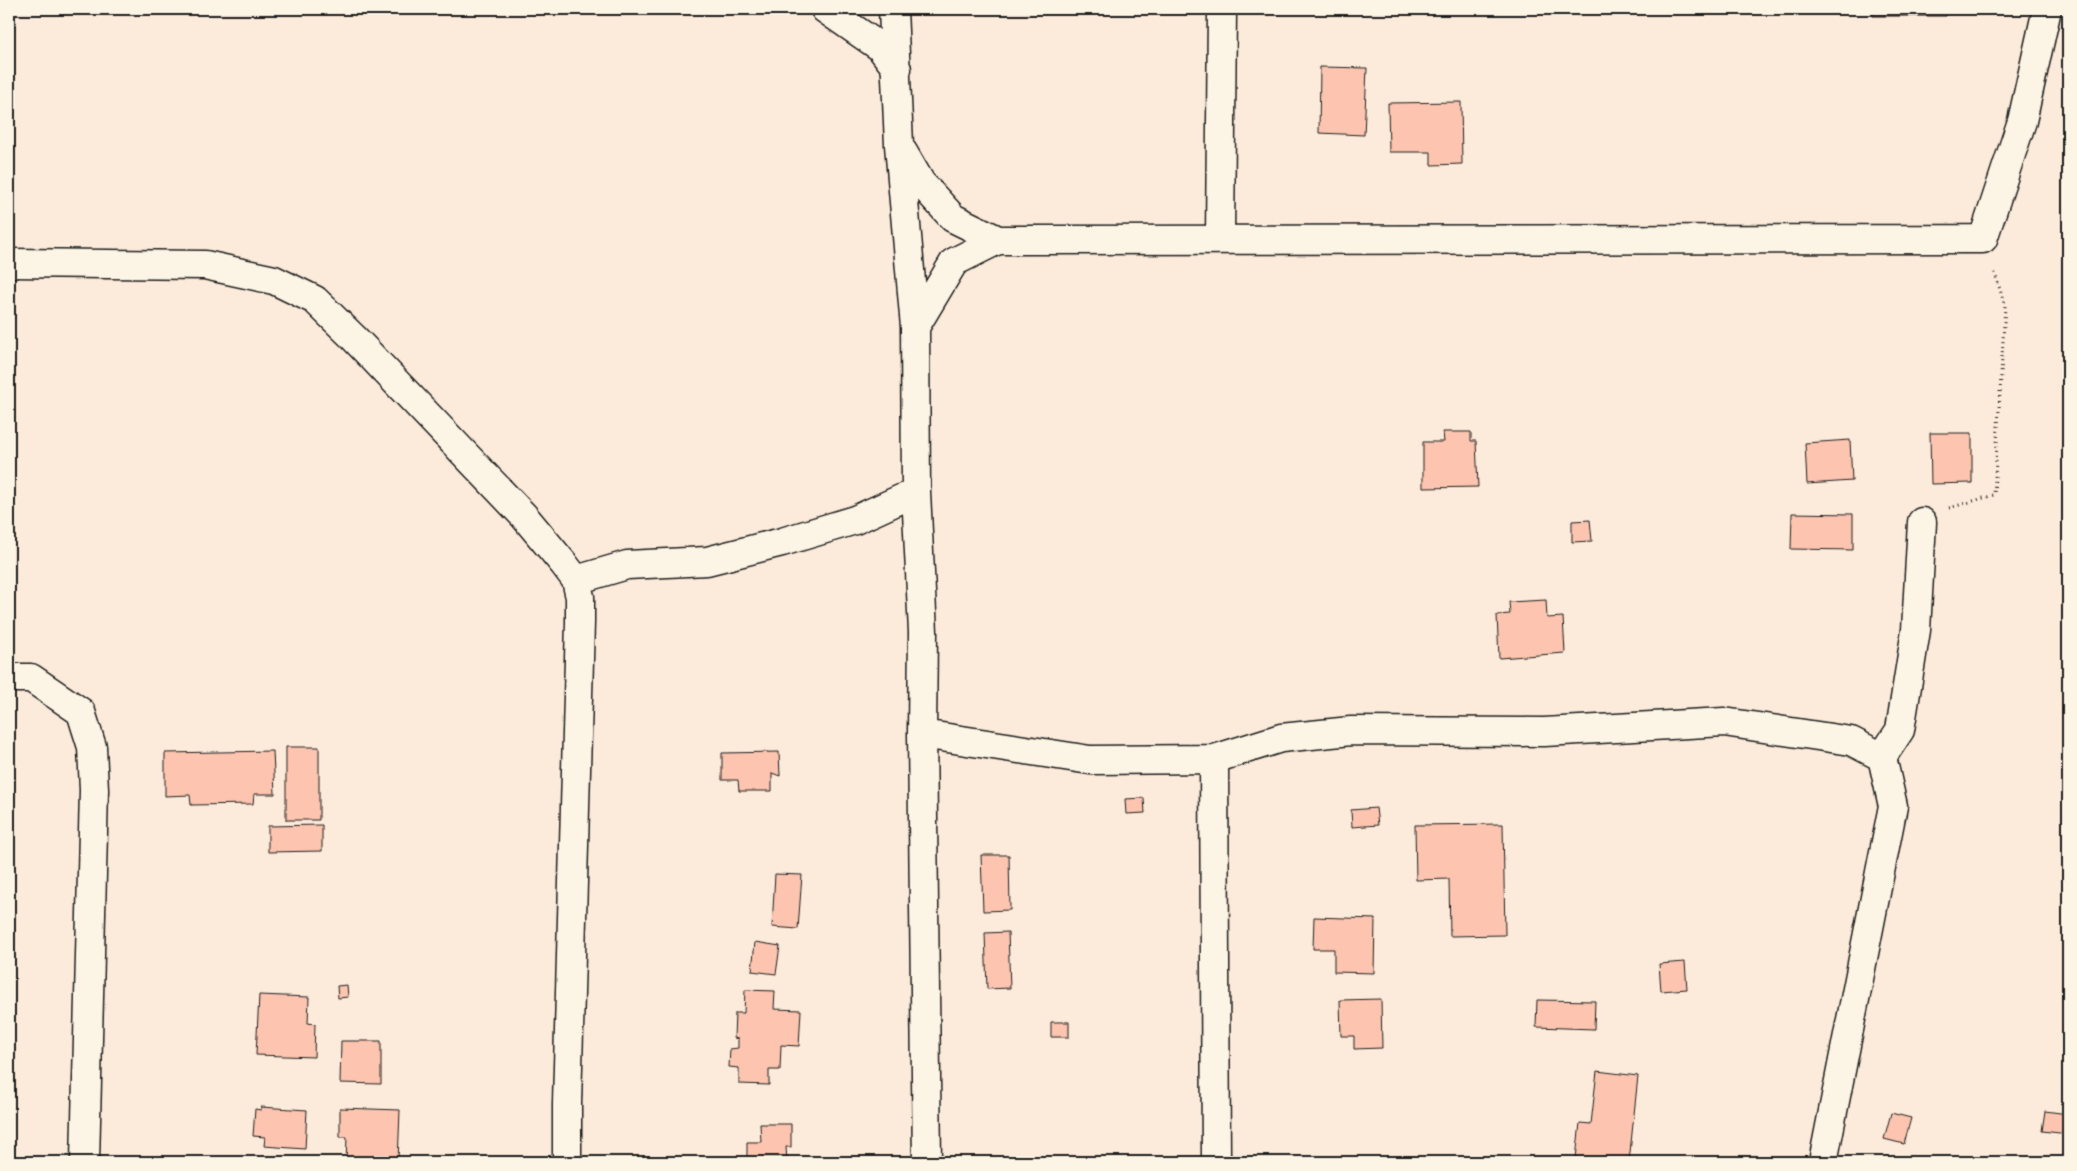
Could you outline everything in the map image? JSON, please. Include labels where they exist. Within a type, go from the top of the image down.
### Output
[{"type":"street","points":[[825,9],[880,47],[897,69]]},
{"type":"street","points":[[893,9],[899,145],[915,327],[916,492],[923,632],[922,734],[927,1162]]},
{"type":"street","points":[[1220,238],[1222,9]]},
{"type":"street","points":[[915,327],[954,262],[998,240],[1220,238],[1983,239],[2022,121],[2046,9]]},
{"type":"street","points":[[899,145],[921,183],[953,218],[998,240]]},
{"type":"street","points":[[9,263],[204,265],[274,280],[315,300],[354,338],[524,516],[576,580],[580,597],[580,622],[567,1104],[568,1162]]},
{"type":"street","points":[[576,580],[627,565],[707,561],[773,544],[854,520],[916,492]]},
{"type":"street","points":[[1823,1162],[1893,806],[1882,757],[1900,730],[1916,630],[1922,522]]},
{"type":"street","points":[[9,678],[31,678],[81,712],[92,747],[94,790],[84,1162]]},
{"type":"street","points":[[922,734],[1090,760],[1214,759],[1281,738],[1351,731],[1544,732],[1724,722],[1851,741],[1882,757]]},
{"type":"street","points":[[1214,759],[1216,1162]]},
{"type":"path","points":[[1922,522],[1953,506],[1994,495],[2005,306],[1983,239]]},
{"type":"building","points":[[1813,9],[1834,9],[1813,11]]},
{"type":"building","points":[[1873,9],[1946,9],[1946,16],[1873,16]]},
{"type":"building","points":[[1320,67],[1367,68],[1364,135],[1319,133]]},
{"type":"building","points":[[1461,102],[1462,164],[1431,165],[1431,152],[1389,152],[1388,103]]},
{"type":"building","points":[[1443,432],[1471,432],[1471,441],[1476,441],[1478,487],[1423,488],[1423,442],[1444,442]]},
{"type":"building","points":[[1930,433],[1972,433],[1972,483],[1931,484]]},
{"type":"building","points":[[1850,440],[1852,481],[1807,484],[1805,443]]},
{"type":"building","points":[[1792,513],[1853,514],[1853,550],[1791,549]]},
{"type":"building","points":[[1590,520],[1592,541],[1572,542],[1572,521]]},
{"type":"building","points":[[1546,600],[1547,618],[1563,617],[1565,653],[1499,658],[1497,615],[1510,614],[1509,602]]},
{"type":"building","points":[[286,747],[319,747],[319,820],[286,820]]},
{"type":"building","points":[[273,751],[275,794],[254,794],[253,804],[191,805],[190,795],[165,796],[165,753]]},
{"type":"building","points":[[779,752],[780,776],[772,773],[772,791],[739,791],[738,780],[722,780],[722,753]]},
{"type":"building","points":[[1144,798],[1145,813],[1126,814],[1125,799]]},
{"type":"building","points":[[1376,808],[1378,825],[1352,827],[1351,810]]},
{"type":"building","points":[[1503,824],[1505,935],[1450,936],[1449,879],[1416,880],[1415,825]]},
{"type":"building","points":[[322,825],[322,851],[268,852],[268,826]]},
{"type":"building","points":[[981,855],[1009,855],[1010,910],[983,911]]},
{"type":"building","points":[[775,874],[802,875],[798,929],[772,927]]},
{"type":"building","points":[[1314,917],[1375,919],[1374,973],[1334,972],[1334,949],[1313,949]]},
{"type":"building","points":[[1008,932],[1010,988],[987,989],[985,933]]},
{"type":"building","points":[[755,942],[780,946],[776,974],[752,971]]},
{"type":"building","points":[[1685,962],[1687,989],[1661,991],[1659,964]]},
{"type":"building","points":[[347,985],[348,997],[338,998],[337,986]]},
{"type":"building","points":[[745,990],[775,991],[774,1009],[801,1010],[799,1046],[781,1045],[780,1070],[769,1070],[769,1085],[739,1084],[739,1068],[729,1067],[730,1049],[738,1048],[738,1039],[734,1038],[735,1013],[744,1013]]},
{"type":"building","points":[[259,995],[309,997],[308,1023],[315,1024],[314,1057],[256,1055]]},
{"type":"building","points":[[1381,999],[1382,1048],[1354,1049],[1354,1036],[1341,1036],[1340,1000]]},
{"type":"building","points":[[1537,1000],[1595,1001],[1594,1029],[1536,1027]]},
{"type":"building","points":[[1051,1022],[1069,1022],[1069,1037],[1051,1037]]},
{"type":"building","points":[[341,1041],[381,1041],[381,1084],[340,1083]]},
{"type":"building","points":[[1597,1071],[1638,1076],[1629,1162],[1576,1158],[1580,1123],[1591,1124]]},
{"type":"building","points":[[261,1107],[307,1110],[305,1149],[264,1146],[265,1137],[253,1136],[255,1109],[261,1110]]},
{"type":"building","points":[[340,1108],[400,1110],[398,1162],[346,1162],[347,1137],[340,1137]]},
{"type":"building","points":[[2045,1111],[2068,1114],[2068,1134],[2042,1131]]},
{"type":"building","points":[[1891,1113],[1911,1118],[1904,1144],[1884,1139]]},
{"type":"building","points":[[760,1124],[791,1124],[791,1147],[786,1147],[787,1162],[747,1162],[747,1142],[761,1142]]}]
